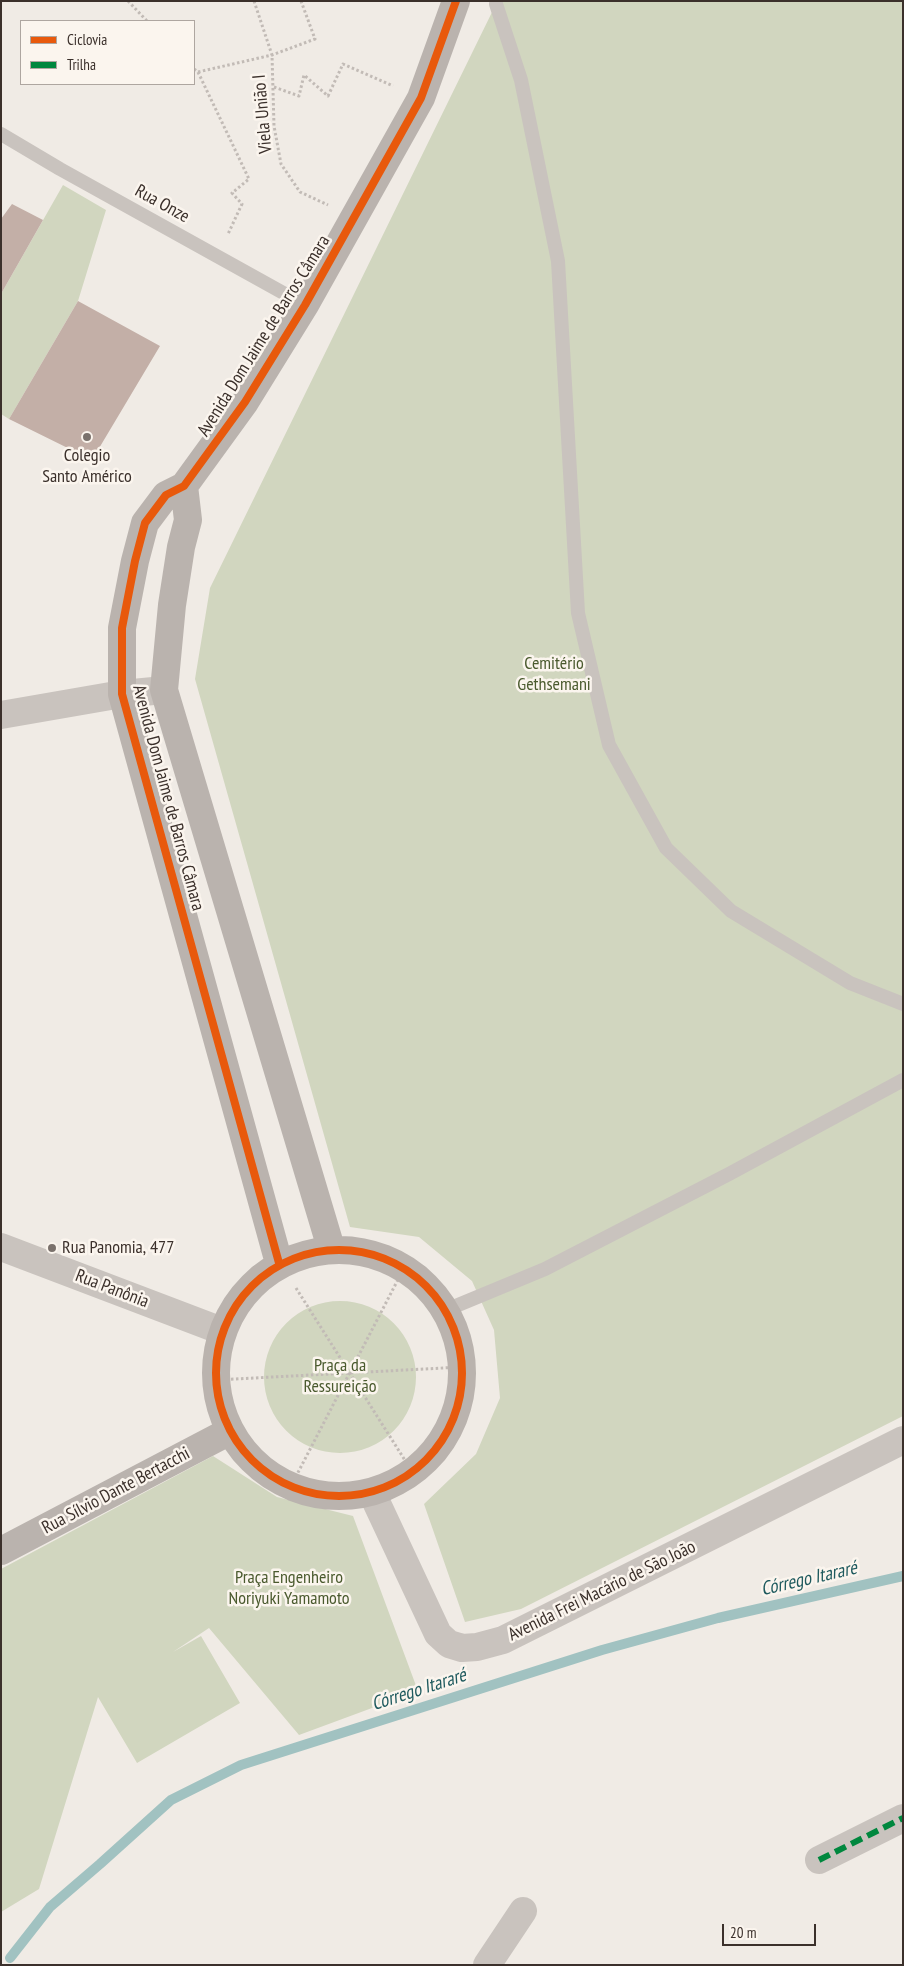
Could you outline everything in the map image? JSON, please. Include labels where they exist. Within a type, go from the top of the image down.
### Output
[{"type":"street","name":"Avenida Dom Jaime de Barros Câmara","points":[[279,1264],[122,694],[122,628],[135,561],[145,523],[166,495],[184,486],[245,402],[305,304],[421,98],[456,1]]},
{"type":"street","name":"Avenida Dom Jaime de Barros Câmara","points":[[184,486],[188,520],[181,547],[172,605],[164,690],[330,1248]]},
{"type":"street","points":[[1,715],[122,694],[164,690]]},
{"type":"street","name":"Rua Panônia","points":[[1,1247],[222,1331]]},
{"type":"street","points":[[330,1248],[376,1254],[416,1275],[446,1310],[462,1352],[461,1398],[444,1440],[413,1473],[372,1493],[339,1497],[306,1492],[291,1486],[276,1479],[250,1458],[230,1431],[218,1399],[215,1364],[222,1331],[244,1292],[279,1264],[330,1248]]},
{"type":"street","name":"Rua Sílvio Dante Bertacchi","points":[[1,1551],[230,1431]]},
{"type":"street","name":"Avenida Frei Macário de São João","points":[[372,1493],[438,1634],[449,1644],[462,1648],[477,1647],[503,1640],[903,1440]]},
{"type":"street","points":[[819,1860],[903,1818]]},
{"type":"street","points":[[487,1965],[523,1911]]},
{"type":"lane","points":[[496,4],[521,80],[558,261],[578,613],[609,745],[666,848],[731,911],[850,983],[903,1004]]},
{"type":"lane","name":"Rua Onze","points":[[1,134],[60,169],[305,304]]},
{"type":"lane","points":[[446,1310],[545,1269],[729,1174],[903,1080]]},
{"type":"path","points":[[128,1],[146,20]]},
{"type":"path","points":[[198,72],[272,55],[315,39],[300,1]]},
{"type":"path","points":[[273,87],[299,96],[304,75],[328,96],[343,64],[421,98]]},
{"type":"path","points":[[195,69],[249,179],[232,193],[242,204],[227,234],[235,239]]},
{"type":"path","points":[[279,1264],[413,1473]]},
{"type":"path","points":[[291,1486],[404,1268]]},
{"type":"path","points":[[216,1380],[462,1367]]},
{"type":"green space","name":"Cemitério Gethsemani","points":[[500,1],[903,1],[903,1416],[521,1609],[465,1622],[424,1504],[476,1454],[500,1398],[494,1330],[472,1281],[419,1237],[350,1227],[195,679],[210,588],[496,4]]},
{"type":"green space","points":[[63,185],[106,210],[78,301],[9,419],[1,414],[1,294]]},
{"type":"green space","name":"Praça da Ressureição","points":[[340,1301],[369,1307],[382,1314],[393,1324],[403,1335],[410,1348],[416,1377],[410,1406],[403,1419],[393,1430],[382,1440],[369,1447],[340,1453],[311,1447],[298,1440],[287,1430],[277,1419],[270,1406],[264,1377],[270,1348],[277,1335],[287,1324],[298,1314],[311,1307]]},
{"type":"green space","name":"Praça Engenheiro Noriyuki Yamamoto","points":[[213,1456],[277,1497],[353,1516],[418,1691],[299,1735],[209,1628],[173,1652],[201,1636],[240,1703],[137,1763],[98,1697],[39,1889],[1,1912],[1,1569]]},
{"type":"building","points":[[12,204],[43,220],[1,294],[1,219]]},
{"type":"building","points":[[78,301],[160,346],[92,460],[9,419]]},
{"type":"waterway","name":"Córrego Itararé","points":[[10,1958],[50,1907],[171,1800],[241,1765],[602,1650],[718,1618],[903,1576]]},
{"type":"marked path","points":[[819,1860],[903,1818]]},
{"type":"cycle path","points":[[279,1263],[122,694],[122,628],[135,561],[145,523],[166,495],[184,486],[245,402],[305,305],[421,98],[456,1]]},
{"type":"cycle path","points":[[351,1250],[375,1255],[397,1264],[408,1270],[426,1286],[442,1304],[453,1326],[460,1349],[462,1373],[460,1397],[453,1420],[442,1442],[426,1460],[408,1476],[375,1491],[351,1496],[327,1496],[303,1491],[270,1476],[236,1442],[225,1420],[218,1397],[216,1361],[221,1337],[236,1304],[270,1270],[292,1259],[315,1252],[351,1250]]},
{"type":"place","name":"Colegio Santo Américo","points":[[87,437]]},
{"type":"place","name":"Rua Panomia, 477","points":[[52,1248]]}]
